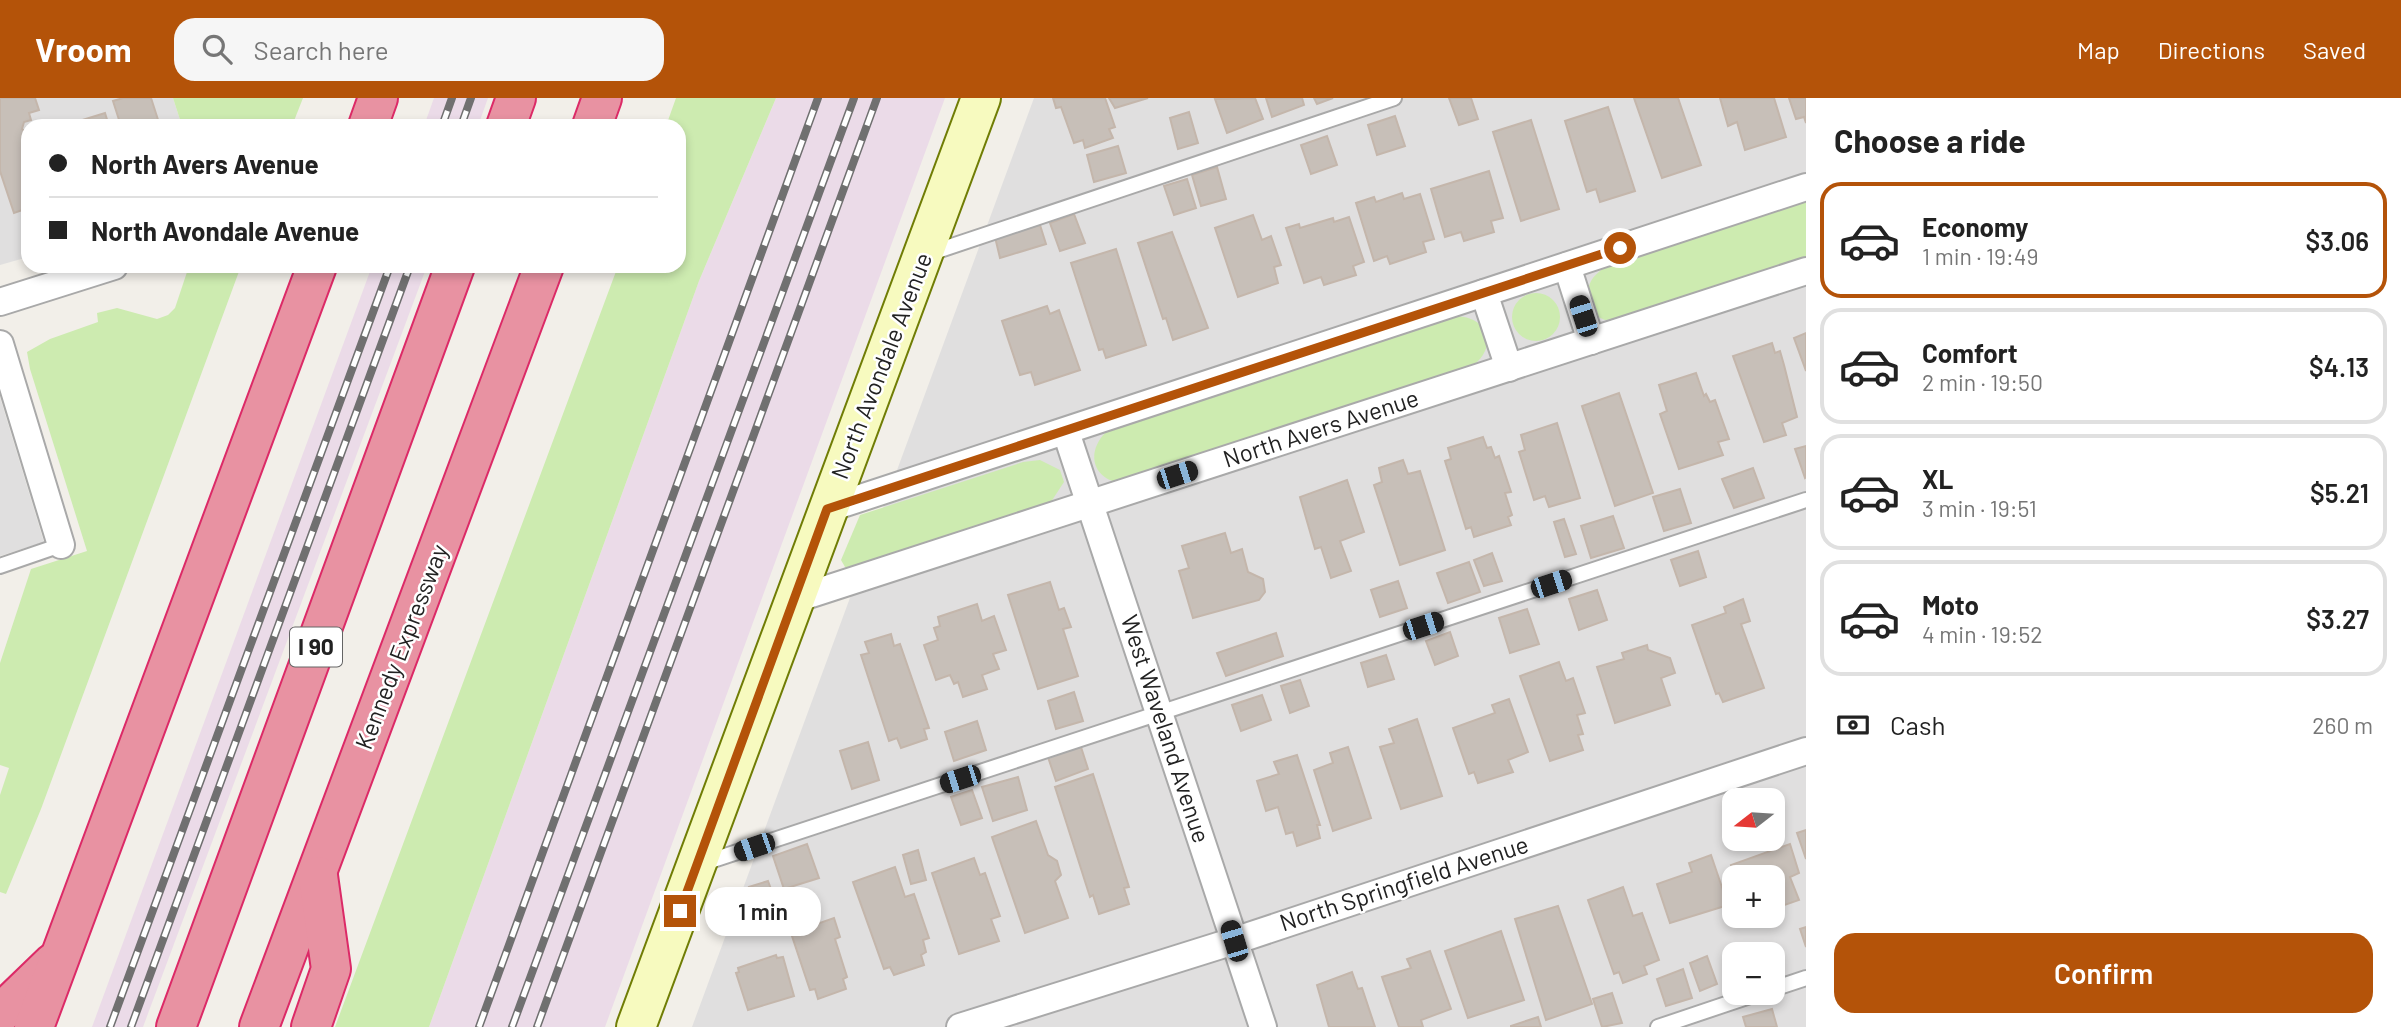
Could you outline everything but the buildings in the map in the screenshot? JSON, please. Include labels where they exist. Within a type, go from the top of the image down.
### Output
[{"type":"highway","points":[[370,119],[378,98]]},
{"type":"highway","points":[[508,119],[516,98]]},
{"type":"highway","points":[[594,119],[602,98]]},
{"type":"highway","points":[[34,1027],[314,273]]},
{"type":"highway","name":"I 90","points":[[176,1027],[452,273]]},
{"type":"highway","name":"Kennedy Expressway","points":[[259,1027],[541,273]]},
{"type":"highway","points":[[311,1027],[331,969],[317,869]]},
{"type":"highway","points":[[0,1014],[60,956]]},
{"type":"street","name":"North Avondale Avenue","points":[[636,1027],[981,98]]},
{"type":"street","points":[[827,509],[1806,187]]},
{"type":"street","points":[[1567,266],[1591,341]]},
{"type":"street","name":"North Avers Avenue","points":[[796,599],[1806,271]]},
{"type":"street","points":[[0,302],[92,273]]},
{"type":"street","points":[[1484,293],[1509,368]]},
{"type":"street","points":[[0,344],[61,545]]},
{"type":"street","name":"West Waveland Avenue","points":[[1066,432],[1263,1027]]},
{"type":"street","name":"North Springfield Avenue","points":[[960,1027],[1234,941],[1806,751]]},
{"type":"lane","points":[[924,255],[1394,98]]},
{"type":"lane","points":[[697,865],[1806,500]]},
{"type":"lane","points":[[0,566],[61,545]]},
{"type":"lane","points":[[1785,985],[1806,978]]},
{"type":"lane","points":[[1658,1027],[1723,1005]]},
{"type":"shaded area","points":[[0,98],[173,98],[180,119],[21,119],[21,259],[0,265]]},
{"type":"shaded area","points":[[434,98],[488,98],[480,119],[426,119]]},
{"type":"shaded area","points":[[776,98],[945,98],[605,1027],[429,1027],[699,281]]},
{"type":"shaded area","points":[[1034,98],[1806,98],[1806,1027],[692,1027]]},
{"type":"shaded area","points":[[369,273],[424,273],[143,1027],[92,1027]]},
{"type":"shaded area","points":[[0,397],[44,542],[0,556]]},
{"type":"green space","points":[[173,98],[303,98],[295,119],[180,119]]},
{"type":"green space","points":[[676,98],[776,98],[699,281],[429,1027],[335,1027],[615,273],[686,273],[686,119],[668,119]]},
{"type":"green space","points":[[1806,201],[1806,258],[1620,319],[1605,320],[1596,316],[1589,286],[1595,276],[1609,264]]},
{"type":"green space","points":[[187,273],[238,273],[41,809],[6,894],[0,892],[0,795],[9,768],[0,765],[0,663],[31,569],[87,551],[27,352],[50,339],[98,322],[97,313],[117,308],[157,319],[168,315],[175,308]]},
{"type":"green space","points":[[1536,293],[1553,300],[1560,317],[1553,334],[1536,341],[1519,334],[1512,317],[1519,300]]},
{"type":"green space","points":[[1455,316],[1475,321],[1485,330],[1487,336],[1483,355],[1460,375],[1120,483],[1103,476],[1095,463],[1096,448],[1106,432]]},
{"type":"green space","points":[[1040,460],[1060,470],[1064,482],[1049,505],[853,570],[845,567],[841,560],[860,515],[1023,462]]},
{"type":"railway","points":[[444,119],[452,98]]},
{"type":"railway","points":[[464,119],[471,98]]},
{"type":"railway","points":[[479,1027],[818,98]]},
{"type":"railway","points":[[512,1027],[854,98]]},
{"type":"railway","points":[[537,1027],[877,98]]},
{"type":"railway","points":[[110,1027],[387,273]]},
{"type":"railway","points":[[131,1027],[407,273]]},
{"type":"route","points":[[680,911],[827,509],[1620,248]]}]
